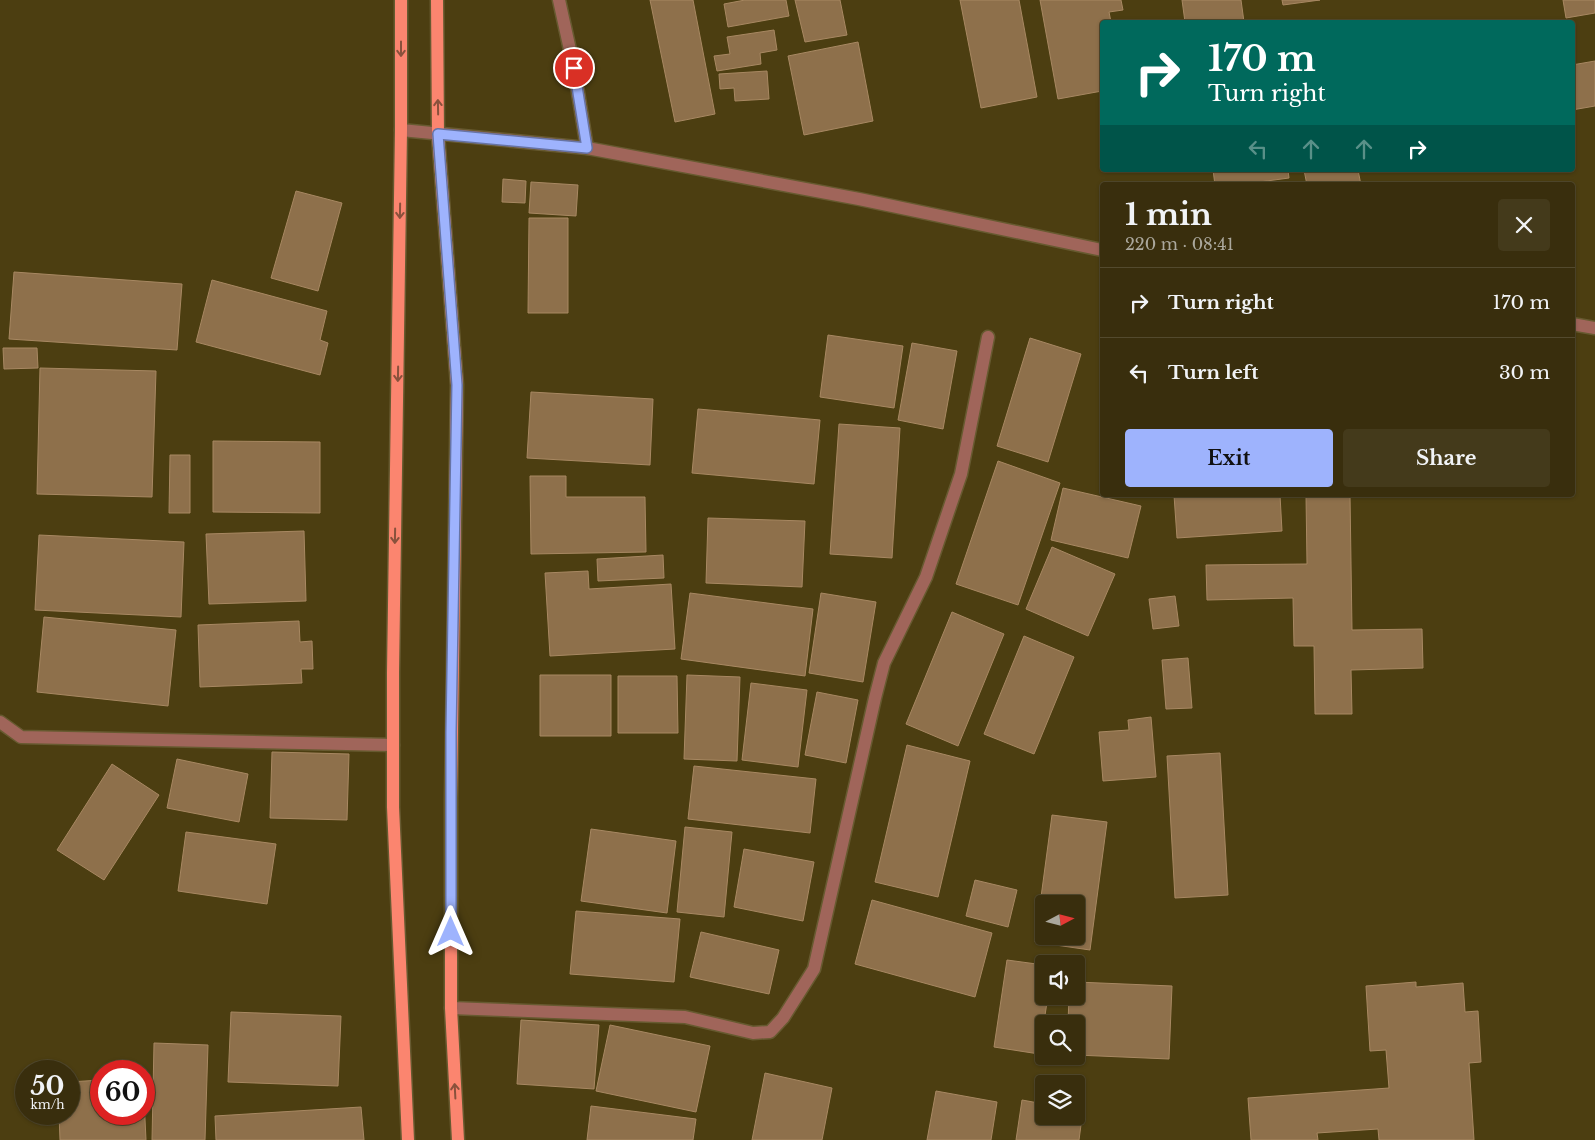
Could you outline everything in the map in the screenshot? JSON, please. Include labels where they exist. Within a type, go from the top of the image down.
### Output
[{"type":"main road","points":[[401,0],[393,807],[408,1140]]},
{"type":"main road","points":[[437,0],[438,134],[457,385],[451,732],[451,1008],[458,1140]]},
{"type":"street","points":[[559,0],[574,68],[587,148]]},
{"type":"street","points":[[401,130],[587,148],[859,199],[1100,250]]},
{"type":"street","points":[[1575,325],[1595,328]]},
{"type":"street","points":[[451,1008],[685,1017],[753,1033],[770,1032],[784,1018],[814,969],[874,698],[884,663],[926,577],[961,474],[988,337]]},
{"type":"street","points":[[0,722],[21,737],[393,745]]},
{"type":"building","points":[[650,0],[693,0],[715,114],[675,122]]},
{"type":"building","points":[[745,0],[786,0],[789,16],[728,27],[724,4]]},
{"type":"building","points":[[795,0],[840,0],[847,35],[805,42]]},
{"type":"building","points":[[960,0],[1019,0],[1037,97],[981,108]]},
{"type":"building","points":[[1040,0],[1121,0],[1123,10],[1109,12],[1111,20],[1100,20],[1100,91],[1058,99]]},
{"type":"building","points":[[1182,0],[1241,0],[1244,20],[1185,20]]},
{"type":"building","points":[[1282,0],[1320,0],[1283,5]]},
{"type":"building","points":[[1563,0],[1595,0],[1595,13],[1566,18]]},
{"type":"building","points":[[774,30],[777,50],[760,53],[761,64],[717,71],[714,56],[730,54],[727,37]]},
{"type":"building","points":[[858,42],[873,121],[804,135],[788,56]]},
{"type":"building","points":[[1595,61],[1595,106],[1575,109],[1575,64]]},
{"type":"building","points":[[767,71],[769,99],[735,101],[734,88],[720,89],[719,74]]},
{"type":"building","points":[[1213,172],[1288,172],[1289,178],[1259,182],[1215,182]]},
{"type":"building","points":[[1304,172],[1358,172],[1360,182],[1306,182]]},
{"type":"building","points":[[503,179],[526,181],[525,203],[502,202]]},
{"type":"building","points":[[531,182],[578,185],[576,216],[529,213]]},
{"type":"building","points":[[296,191],[342,203],[318,291],[271,278]]},
{"type":"building","points":[[529,218],[568,218],[568,313],[528,313]]},
{"type":"building","points":[[14,272],[182,284],[177,350],[9,339]]},
{"type":"building","points":[[212,280],[327,311],[320,340],[328,343],[320,375],[196,342]]},
{"type":"building","points":[[828,335],[903,346],[894,408],[820,397]]},
{"type":"building","points":[[1030,338],[1081,354],[1048,462],[997,446]]},
{"type":"building","points":[[912,343],[957,351],[943,429],[898,420]]},
{"type":"building","points":[[3,348],[37,348],[38,368],[4,369]]},
{"type":"building","points":[[40,368],[156,371],[152,497],[37,494]]},
{"type":"building","points":[[531,392],[653,399],[650,465],[527,458]]},
{"type":"building","points":[[698,409],[820,420],[814,484],[692,473]]},
{"type":"building","points":[[839,424],[900,428],[892,558],[830,554]]},
{"type":"building","points":[[213,441],[320,442],[320,513],[213,512]]},
{"type":"building","points":[[170,455],[190,455],[190,513],[169,513]]},
{"type":"building","points":[[998,461],[1060,483],[1018,605],[956,584]]},
{"type":"building","points":[[530,476],[566,476],[566,497],[645,497],[646,552],[531,554]]},
{"type":"building","points":[[1063,488],[1141,506],[1128,558],[1051,540]]},
{"type":"building","points":[[1174,497],[1280,497],[1282,531],[1177,538]]},
{"type":"building","points":[[1306,497],[1350,497],[1352,630],[1422,629],[1423,668],[1351,670],[1352,714],[1315,714],[1314,646],[1294,646],[1293,598],[1207,600],[1206,565],[1307,564]]},
{"type":"building","points":[[708,518],[805,521],[802,587],[706,583]]},
{"type":"building","points":[[304,531],[306,601],[209,604],[206,534]]},
{"type":"building","points":[[39,535],[184,542],[181,617],[35,610]]},
{"type":"building","points":[[1052,547],[1115,574],[1088,636],[1026,609]]},
{"type":"building","points":[[663,555],[664,578],[598,581],[597,559]]},
{"type":"building","points":[[588,571],[589,589],[671,584],[675,649],[550,656],[545,573]]},
{"type":"building","points":[[690,593],[813,609],[805,676],[681,659]]},
{"type":"building","points":[[821,593],[876,602],[863,682],[809,673]]},
{"type":"building","points":[[1175,596],[1179,626],[1153,629],[1149,599]]},
{"type":"building","points":[[952,612],[1004,634],[958,746],[906,724]]},
{"type":"building","points":[[44,617],[176,630],[168,706],[37,692]]},
{"type":"building","points":[[299,621],[300,642],[312,641],[313,669],[301,669],[302,683],[200,687],[198,625]]},
{"type":"building","points":[[1024,636],[1074,657],[1034,754],[984,734]]},
{"type":"building","points":[[1188,658],[1192,708],[1166,709],[1162,660]]},
{"type":"building","points":[[540,675],[611,675],[611,736],[540,736]]},
{"type":"building","points":[[687,675],[740,677],[737,761],[684,759]]},
{"type":"building","points":[[618,676],[677,676],[678,733],[618,733]]},
{"type":"building","points":[[751,683],[807,690],[798,767],[742,760]]},
{"type":"building","points":[[817,692],[858,700],[846,763],[805,755]]},
{"type":"building","points":[[1151,717],[1156,777],[1103,781],[1099,732],[1129,730],[1128,720]]},
{"type":"building","points":[[907,745],[970,761],[938,897],[875,882]]},
{"type":"building","points":[[272,752],[349,754],[347,820],[270,818]]},
{"type":"building","points":[[1220,753],[1228,895],[1175,898],[1167,756]]},
{"type":"building","points":[[177,759],[248,774],[239,822],[167,808]]},
{"type":"building","points":[[112,764],[159,795],[104,880],[57,850]]},
{"type":"building","points":[[694,766],[816,779],[810,833],[688,819]]},
{"type":"building","points":[[1052,815],[1107,822],[1090,950],[1056,945],[1085,945],[1085,895],[1041,895]]},
{"type":"building","points":[[685,827],[732,832],[724,917],[677,912]]},
{"type":"building","points":[[591,829],[676,841],[667,913],[581,901]]},
{"type":"building","points":[[186,832],[276,844],[267,904],[178,891]]},
{"type":"building","points":[[744,849],[814,862],[803,921],[734,907]]},
{"type":"building","points":[[975,880],[1017,890],[1008,927],[966,916]]},
{"type":"building","points":[[872,900],[992,933],[975,997],[855,964]]},
{"type":"building","points":[[576,911],[680,919],[674,982],[570,974]]},
{"type":"building","points":[[701,932],[779,950],[769,994],[690,977]]},
{"type":"building","points":[[1007,960],[1035,964],[1035,1005],[1047,1005],[1045,1015],[1035,1015],[1035,1053],[994,1047]]},
{"type":"building","points":[[1085,982],[1172,986],[1169,1059],[1085,1055],[1085,1015],[1068,1015],[1069,1005],[1085,1005]]},
{"type":"building","points":[[1416,982],[1416,987],[1463,983],[1465,1012],[1478,1011],[1481,1062],[1469,1063],[1474,1140],[1379,1140],[1378,1129],[1317,1133],[1318,1140],[1251,1140],[1248,1098],[1389,1088],[1386,1050],[1370,1051],[1366,986]]},
{"type":"building","points":[[231,1012],[341,1016],[338,1086],[228,1082]]},
{"type":"building","points":[[521,1020],[599,1025],[594,1089],[517,1084]]},
{"type":"building","points":[[610,1025],[710,1046],[696,1112],[596,1091]]},
{"type":"building","points":[[154,1043],[208,1045],[205,1140],[152,1140],[152,1125],[155,1125]]},
{"type":"building","points":[[765,1073],[832,1088],[822,1140],[752,1140]]},
{"type":"building","points":[[80,1081],[90,1081],[90,1125],[145,1125],[146,1140],[60,1140],[59,1125],[80,1125]]},
{"type":"building","points":[[936,1091],[997,1102],[991,1140],[927,1140]]},
{"type":"building","points":[[1022,1100],[1035,1102],[1035,1125],[1081,1125],[1079,1140],[1016,1140]]},
{"type":"building","points":[[591,1106],[696,1119],[693,1140],[587,1140]]},
{"type":"building","points":[[361,1107],[364,1140],[216,1140],[215,1116]]},
{"type":"route","points":[[451,932],[451,732],[457,385],[438,134],[587,148],[574,68]]}]
